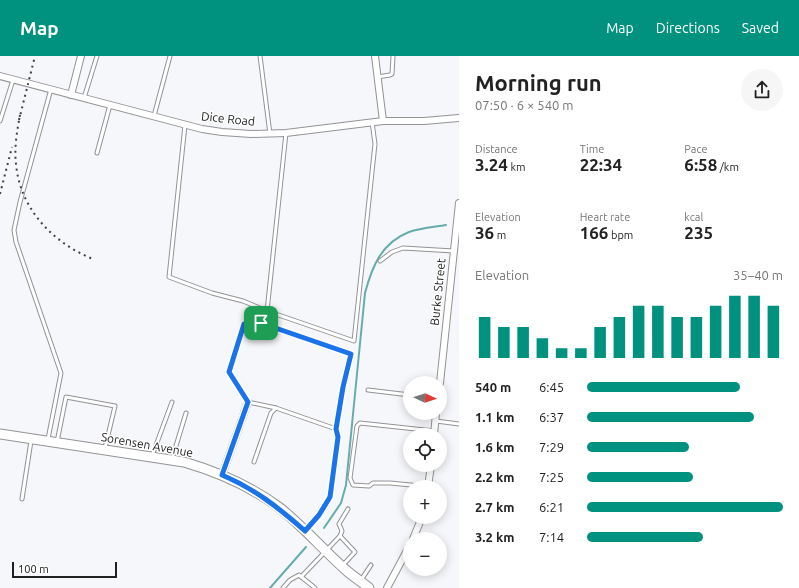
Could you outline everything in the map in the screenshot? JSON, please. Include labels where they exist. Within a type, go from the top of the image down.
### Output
[{"type":"street","points":[[71,95],[81,56]]},
{"type":"street","points":[[375,56],[383,121]]},
{"type":"street","name":"Dice Road","points":[[0,76],[185,124],[222,132],[270,134],[383,121],[424,121],[459,118]]},
{"type":"street","name":"Burke Street","points":[[441,376],[459,203]]},
{"type":"street","points":[[222,475],[248,402]]},
{"type":"street","points":[[435,428],[436,421]]},
{"type":"street","name":"Sorensen Avenue","points":[[0,434],[172,460],[199,466],[222,475],[252,490],[280,509],[342,566],[369,588]]},
{"type":"street","points":[[387,588],[403,558]]},
{"type":"lane","points":[[84,98],[97,56]]},
{"type":"lane","points":[[154,116],[170,56]]},
{"type":"lane","points":[[260,56],[270,134]]},
{"type":"lane","points":[[377,77],[390,76],[392,74],[393,56]]},
{"type":"lane","points":[[0,121],[13,80]]},
{"type":"lane","points":[[47,441],[61,373],[16,242],[14,230],[20,202],[51,90]]},
{"type":"lane","points":[[97,153],[110,105]]},
{"type":"lane","points":[[185,124],[169,277],[212,293],[243,301],[267,311],[354,341],[374,144],[372,122]]},
{"type":"lane","points":[[267,311],[286,133]]},
{"type":"lane","points":[[380,261],[392,252],[403,248],[454,251]]},
{"type":"lane","points":[[305,531],[319,515],[330,497],[338,437],[336,429],[343,387],[351,354],[261,323],[244,324],[229,372],[248,402],[276,408],[336,429]]},
{"type":"lane","points":[[368,390],[403,394]]},
{"type":"lane","points":[[57,443],[66,397],[115,406],[105,450]]},
{"type":"lane","points":[[152,457],[172,402]]},
{"type":"lane","points":[[254,462],[271,413],[276,408]]},
{"type":"lane","points":[[172,460],[186,413]]},
{"type":"lane","points":[[436,421],[459,424]]},
{"type":"lane","points":[[403,429],[360,423],[357,426],[350,478],[353,485],[369,486],[373,483],[403,484]]},
{"type":"lane","points":[[22,499],[32,439]]},
{"type":"lane","points":[[301,577],[325,550],[340,536],[342,531],[339,524],[348,508]]},
{"type":"lane","points":[[340,536],[355,552],[342,566]]},
{"type":"lane","points":[[360,581],[371,565]]},
{"type":"lane","points":[[283,588],[290,580],[299,575],[315,588]]},
{"type":"waterway","points":[[324,528],[341,503],[346,485],[365,293],[371,274],[379,257],[385,249],[399,237],[409,232],[446,225]]},
{"type":"waterway","points":[[270,588],[306,547]]},
{"type":"railway","points":[[19,120],[35,56]]},
{"type":"railway","points":[[20,115],[15,158],[24,196],[32,210],[52,234],[78,252],[93,259]]},
{"type":"railway","points":[[0,194],[12,147]]},
{"type":"route","points":[[261,323],[351,354],[343,387],[336,429],[338,437],[330,497],[319,515],[305,531],[280,509],[252,490],[222,475],[248,402],[229,372],[244,324],[261,323]]}]
